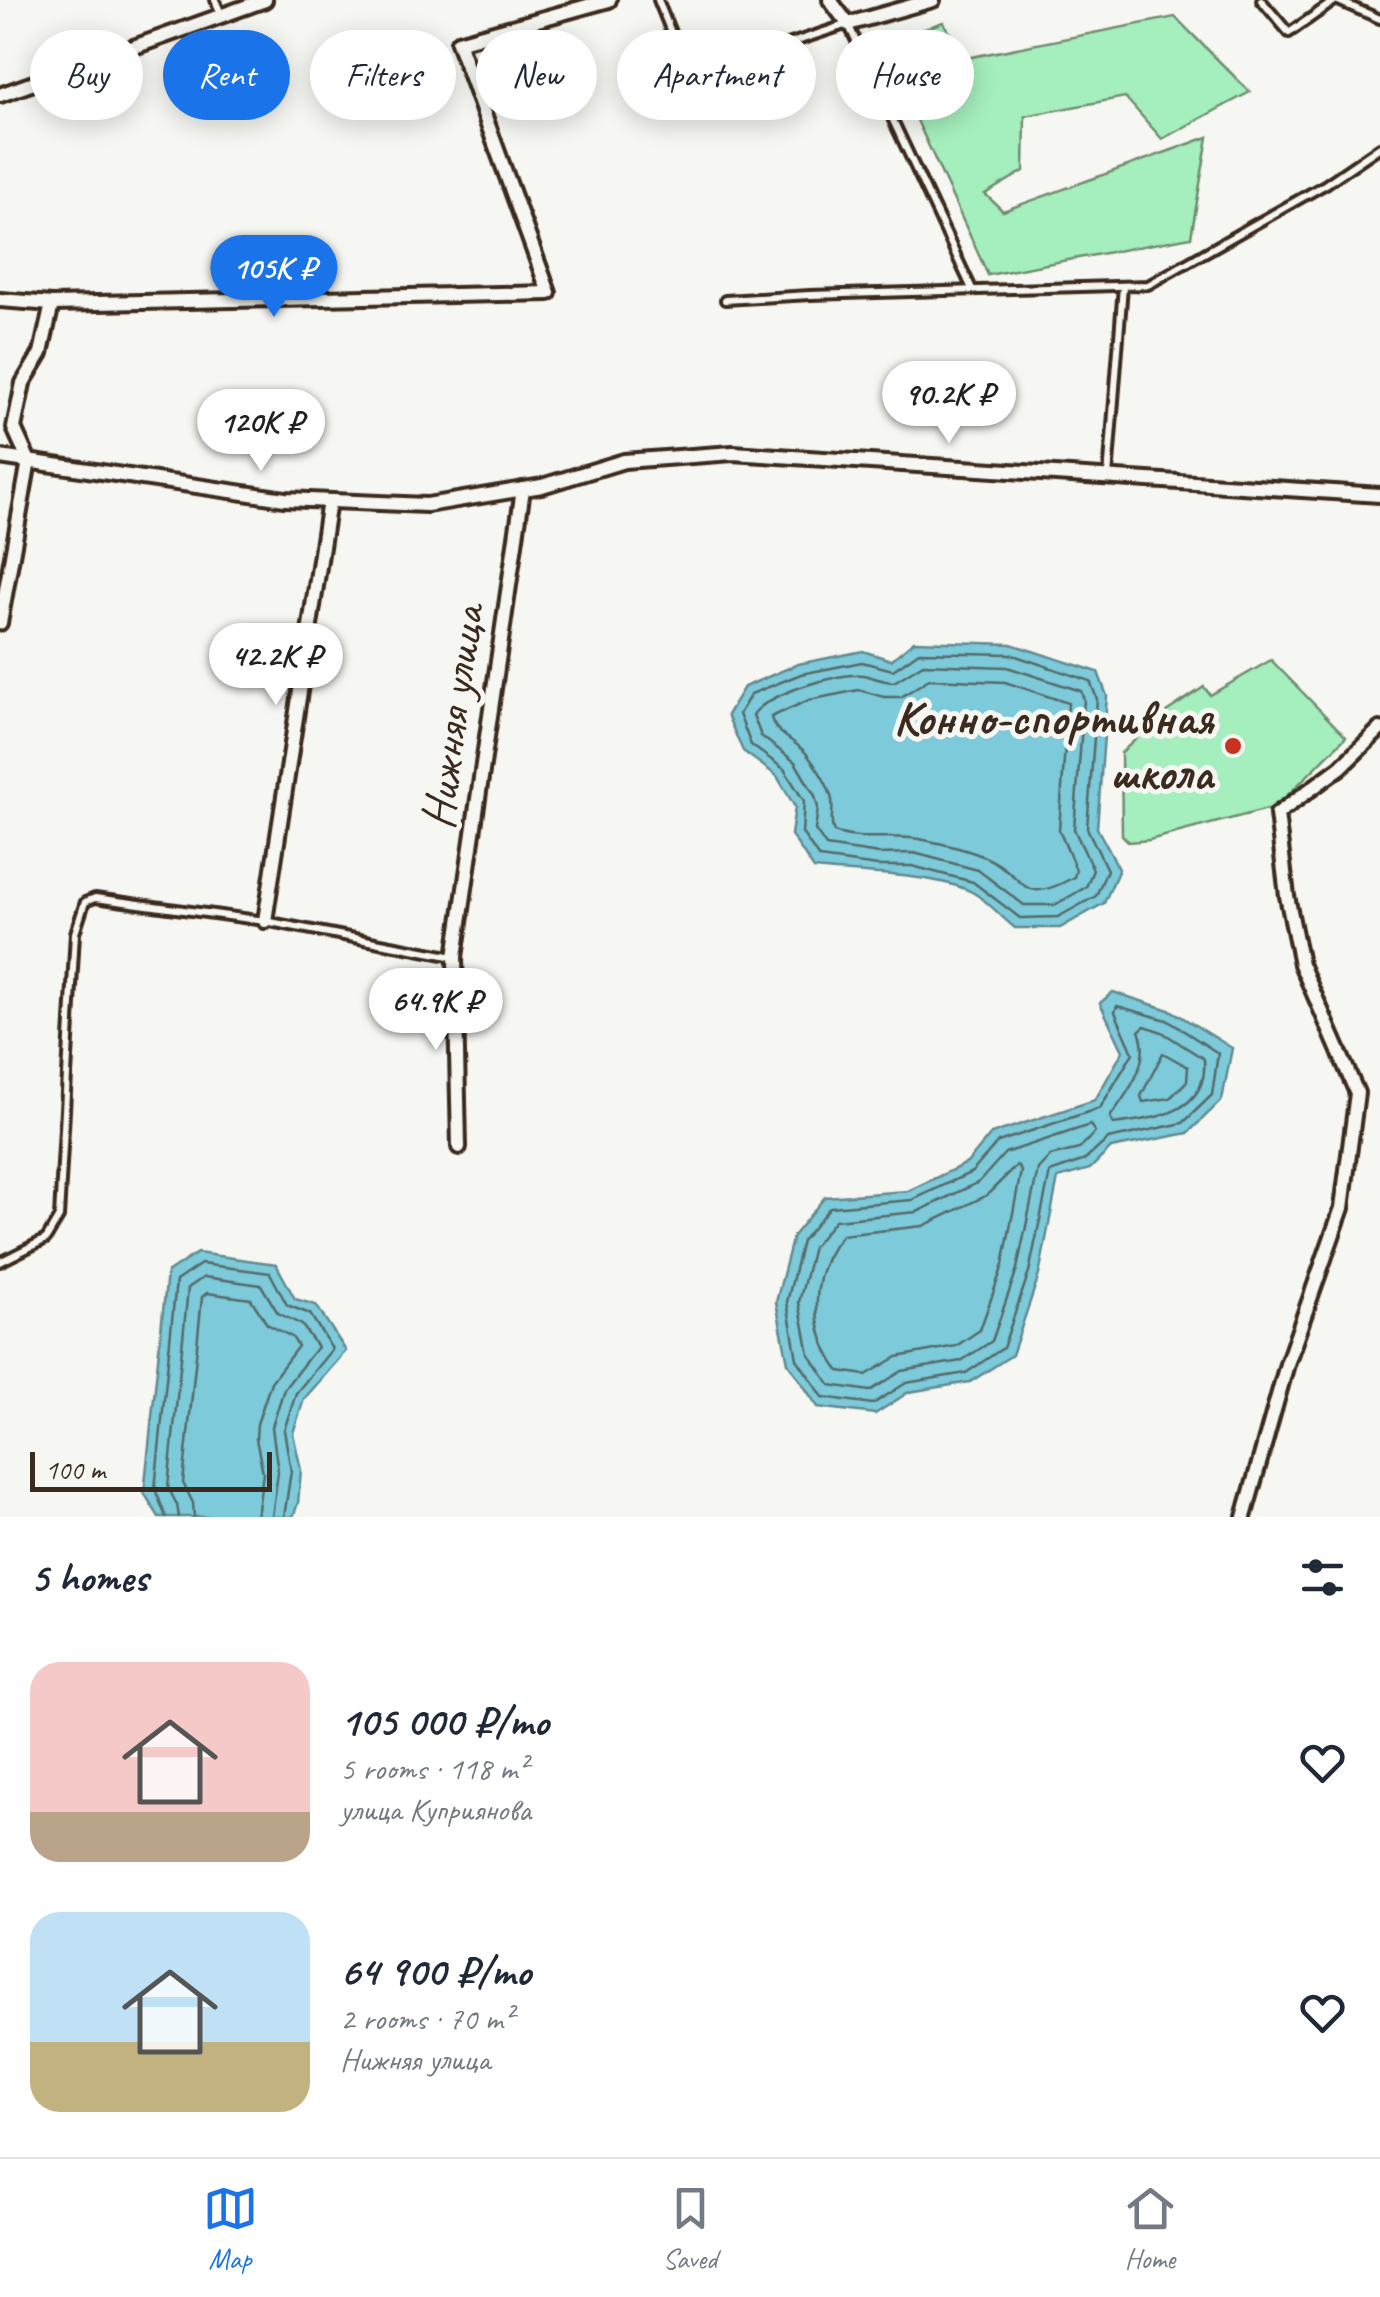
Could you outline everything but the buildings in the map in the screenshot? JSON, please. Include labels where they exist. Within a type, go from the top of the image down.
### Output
[{"type":"street","points":[[0,95],[266,0]]},
{"type":"street","points":[[0,300],[52,304],[549,294],[458,42],[609,0]]},
{"type":"street","points":[[830,0],[848,24],[934,0]]},
{"type":"street","points":[[0,623],[29,461],[14,428],[23,383],[40,353],[52,304]]},
{"type":"street","points":[[0,457],[285,499],[428,505],[524,489],[624,461],[733,453],[1380,495]]},
{"type":"street","name":"Нижняя улица","points":[[459,1148],[455,957],[524,489]]},
{"type":"street","points":[[265,921],[328,501]]},
{"type":"street","points":[[1244,1517],[1287,1364],[1342,1208],[1357,1093],[1301,964],[1287,896],[1277,814],[1341,767],[1380,729]]},
{"type":"lane","points":[[216,0],[222,16]]},
{"type":"lane","points":[[658,0],[690,77],[848,24],[972,289]]},
{"type":"lane","points":[[1261,0],[1289,34],[1336,0],[1380,19]]},
{"type":"lane","points":[[725,300],[1148,285],[1326,184],[1380,147]]},
{"type":"lane","points":[[1108,478],[1123,286]]},
{"type":"lane","points":[[0,1262],[46,1239],[59,1216],[75,933],[86,902],[94,898],[265,921],[455,957]]},
{"type":"green space","points":[[1175,17],[1250,92],[1162,139],[1125,97],[1025,116],[1024,171],[985,194],[1003,211],[1208,137],[1191,237],[988,275],[917,120],[974,120],[974,56]]},
{"type":"green space","points":[[943,22],[948,30],[921,30]]},
{"type":"green space","name":"Конно-спортивная школа","points":[[1271,660],[1346,737],[1276,807],[1129,842],[1122,835],[1121,753],[1137,738],[1139,730],[1204,687],[1210,695]]},
{"type":"water","points":[[914,641],[1011,644],[1098,672],[1107,696],[1097,828],[1119,869],[1104,903],[1060,928],[1015,928],[978,895],[956,886],[917,878],[814,869],[791,835],[795,807],[777,776],[743,751],[727,715],[744,687],[798,664],[863,651],[891,660]]},
{"type":"water","points":[[1113,992],[1172,1011],[1232,1048],[1222,1100],[1188,1133],[1111,1148],[1090,1169],[1058,1178],[1039,1275],[1012,1355],[970,1382],[909,1392],[875,1414],[818,1407],[788,1363],[776,1302],[793,1236],[825,1197],[908,1191],[967,1163],[991,1134],[1095,1100],[1123,1051],[1100,1003]]},
{"type":"water","points":[[197,1253],[276,1264],[295,1299],[316,1305],[346,1351],[304,1399],[293,1433],[301,1470],[293,1517],[159,1517],[144,1493],[167,1273]]},
{"type":"place","name":"Конно-спортивная школа","points":[[1233,746]]}]
